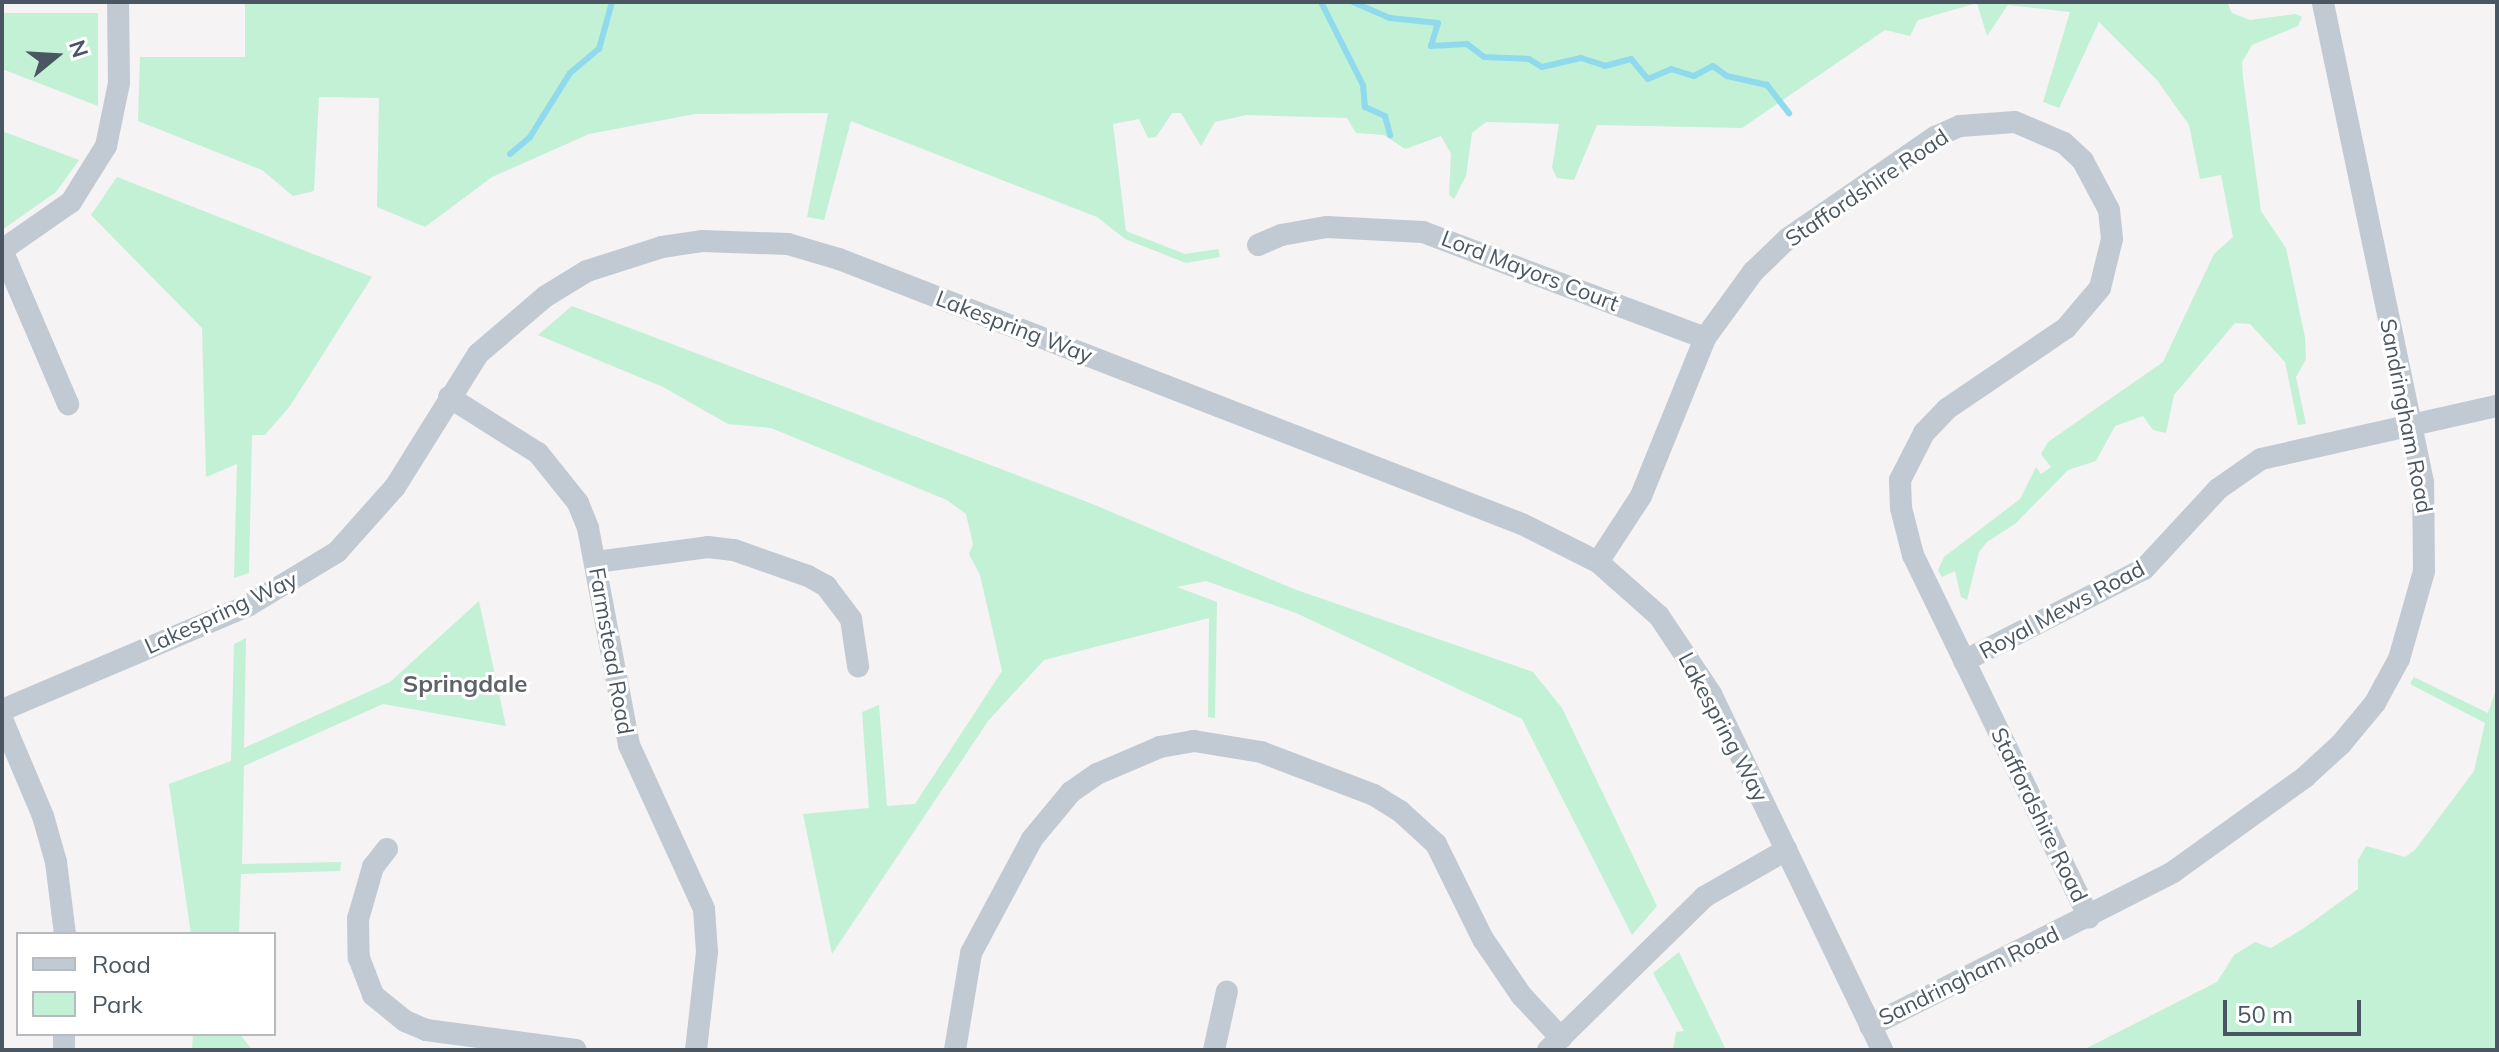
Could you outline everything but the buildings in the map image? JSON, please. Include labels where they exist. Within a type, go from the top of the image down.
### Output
[{"type":"street","points":[[68,404],[2,250],[71,202],[106,146],[119,83],[118,2]]},
{"type":"street","name":"Sandringham Road","points":[[1870,1026],[2173,872],[2305,777],[2375,703],[2399,659],[2424,571],[2423,482],[2323,2]]},
{"type":"street","name":"Staffordshire Road","points":[[1598,562],[1641,496],[1705,338],[1753,272],[1787,239],[1935,137],[1960,126],[2015,122],[2064,143],[2083,161],[2109,210],[2112,239],[2100,288],[2066,328],[1947,409],[1924,433],[1900,480],[1904,531],[2089,917]]},
{"type":"street","name":"Lord Mayors Court","points":[[1258,245],[1292,232],[1327,227],[1423,232],[1705,338]]},
{"type":"street","name":"Lakespring Way","points":[[2,710],[298,580],[370,519],[478,354],[512,322],[587,271],[662,247],[702,241],[788,244],[839,259],[1522,524],[1598,562],[1659,616],[1689,657],[1882,1050]]},
{"type":"street","name":"Farmstead Road","points":[[449,397],[506,428],[561,479],[578,503],[596,562],[629,745],[704,909],[707,952],[696,1050]]},
{"type":"street","name":"Royal Mews Road","points":[[1964,661],[2144,569],[2218,489],[2261,459],[2497,406]]},
{"type":"street","points":[[596,562],[708,547],[734,550],[808,576],[826,586],[851,619],[858,666]]},
{"type":"street","points":[[2,719],[43,816],[56,862],[65,932]]},
{"type":"street","points":[[955,1050],[963,988],[984,921],[1050,816],[1097,774],[1160,747],[1194,741],[1261,752],[1374,795],[1420,827],[1450,867],[1501,966],[1555,1044],[1695,905],[1786,850]]},
{"type":"street","points":[[387,849],[373,867],[358,919],[359,958],[373,995],[397,1016],[426,1030],[576,1050]]},
{"type":"street","points":[[1214,1050],[1227,991]]},
{"type":"green space","points":[[245,2],[2227,2],[2232,13],[2250,20],[2296,14],[2302,17],[2298,26],[2252,45],[2242,62],[2261,211],[2286,248],[2305,337],[2306,359],[2296,377],[2306,424],[2298,425],[2285,362],[2250,324],[2235,323],[2174,395],[2166,433],[2153,430],[2143,416],[2115,426],[2096,461],[2068,470],[2015,524],[1987,542],[1979,552],[1967,600],[1961,597],[1955,571],[1942,577],[1938,570],[1944,557],[2020,499],[2036,467],[2041,474],[2051,467],[2041,454],[2048,442],[2163,362],[2214,254],[2233,237],[2221,175],[2200,179],[2189,125],[2157,80],[2099,22],[2059,108],[2043,102],[2070,12],[2008,5],[1987,36],[1977,3],[1918,20],[1910,36],[1885,30],[1742,128],[1597,125],[1574,180],[1557,178],[1552,168],[1559,124],[1486,122],[1472,133],[1466,176],[1454,199],[1449,195],[1451,154],[1441,136],[1405,149],[1384,135],[1356,133],[1347,118],[1246,115],[1215,122],[1201,146],[1181,113],[1172,113],[1156,137],[1148,138],[1139,119],[1113,124],[1126,231],[1185,254],[1218,249],[1220,257],[1186,263],[1125,239],[1097,217],[851,121],[824,220],[807,217],[828,113],[695,114],[589,134],[492,177],[425,227],[377,207],[379,98],[319,97],[314,191],[293,196],[262,170],[138,121],[140,57],[245,57]]},
{"type":"green space","points":[[2,13],[98,13],[98,106],[2,69]]},
{"type":"green space","points":[[2,131],[79,160],[56,192],[2,230]]},
{"type":"green space","points":[[117,177],[372,277],[290,406],[265,435],[252,435],[249,573],[234,578],[237,464],[206,477],[202,328],[91,215]]},
{"type":"green space","points":[[572,306],[1090,503],[1294,589],[1533,672],[1562,708],[1657,906],[1632,935],[1522,719],[1296,613],[1206,581],[1177,587],[1217,602],[1215,718],[1208,717],[1209,618],[1044,660],[988,721],[832,954],[803,814],[869,808],[862,712],[879,705],[887,806],[915,804],[1002,671],[980,575],[969,554],[973,544],[966,514],[947,500],[771,428],[728,424],[663,387],[538,335]]},
{"type":"green space","points":[[479,601],[506,726],[383,704],[244,766],[242,864],[341,862],[340,871],[241,874],[239,932],[191,932],[169,784],[231,761],[234,644],[246,638],[244,748],[390,682]]},
{"type":"green space","points":[[2414,677],[2488,713],[2497,687],[2497,1050],[2083,1050],[2217,982],[2234,955],[2255,942],[2271,948],[2304,928],[2358,889],[2358,860],[2366,846],[2405,857],[2415,850],[2474,771],[2485,723],[2410,684]]},
{"type":"green space","points":[[1679,952],[1726,1050],[1673,1050],[1676,1032],[1684,1031],[1653,973]]},
{"type":"green space","points":[[193,1036],[242,1036],[252,1050],[192,1050]]},
{"type":"waterway","points":[[510,154],[530,137],[570,73],[599,49],[612,2]]},
{"type":"waterway","points":[[1321,2],[1363,85],[1365,107],[1385,116],[1390,135]]},
{"type":"waterway","points":[[1353,2],[1390,18],[1438,23],[1431,46],[1467,44],[1484,57],[1529,59],[1542,67],[1581,58],[1605,66],[1631,59],[1648,79],[1671,69],[1694,76],[1713,66],[1727,76],[1767,85],[1789,113]]},
{"type":"district","name":"Springdale","points":[[465,684]]}]
